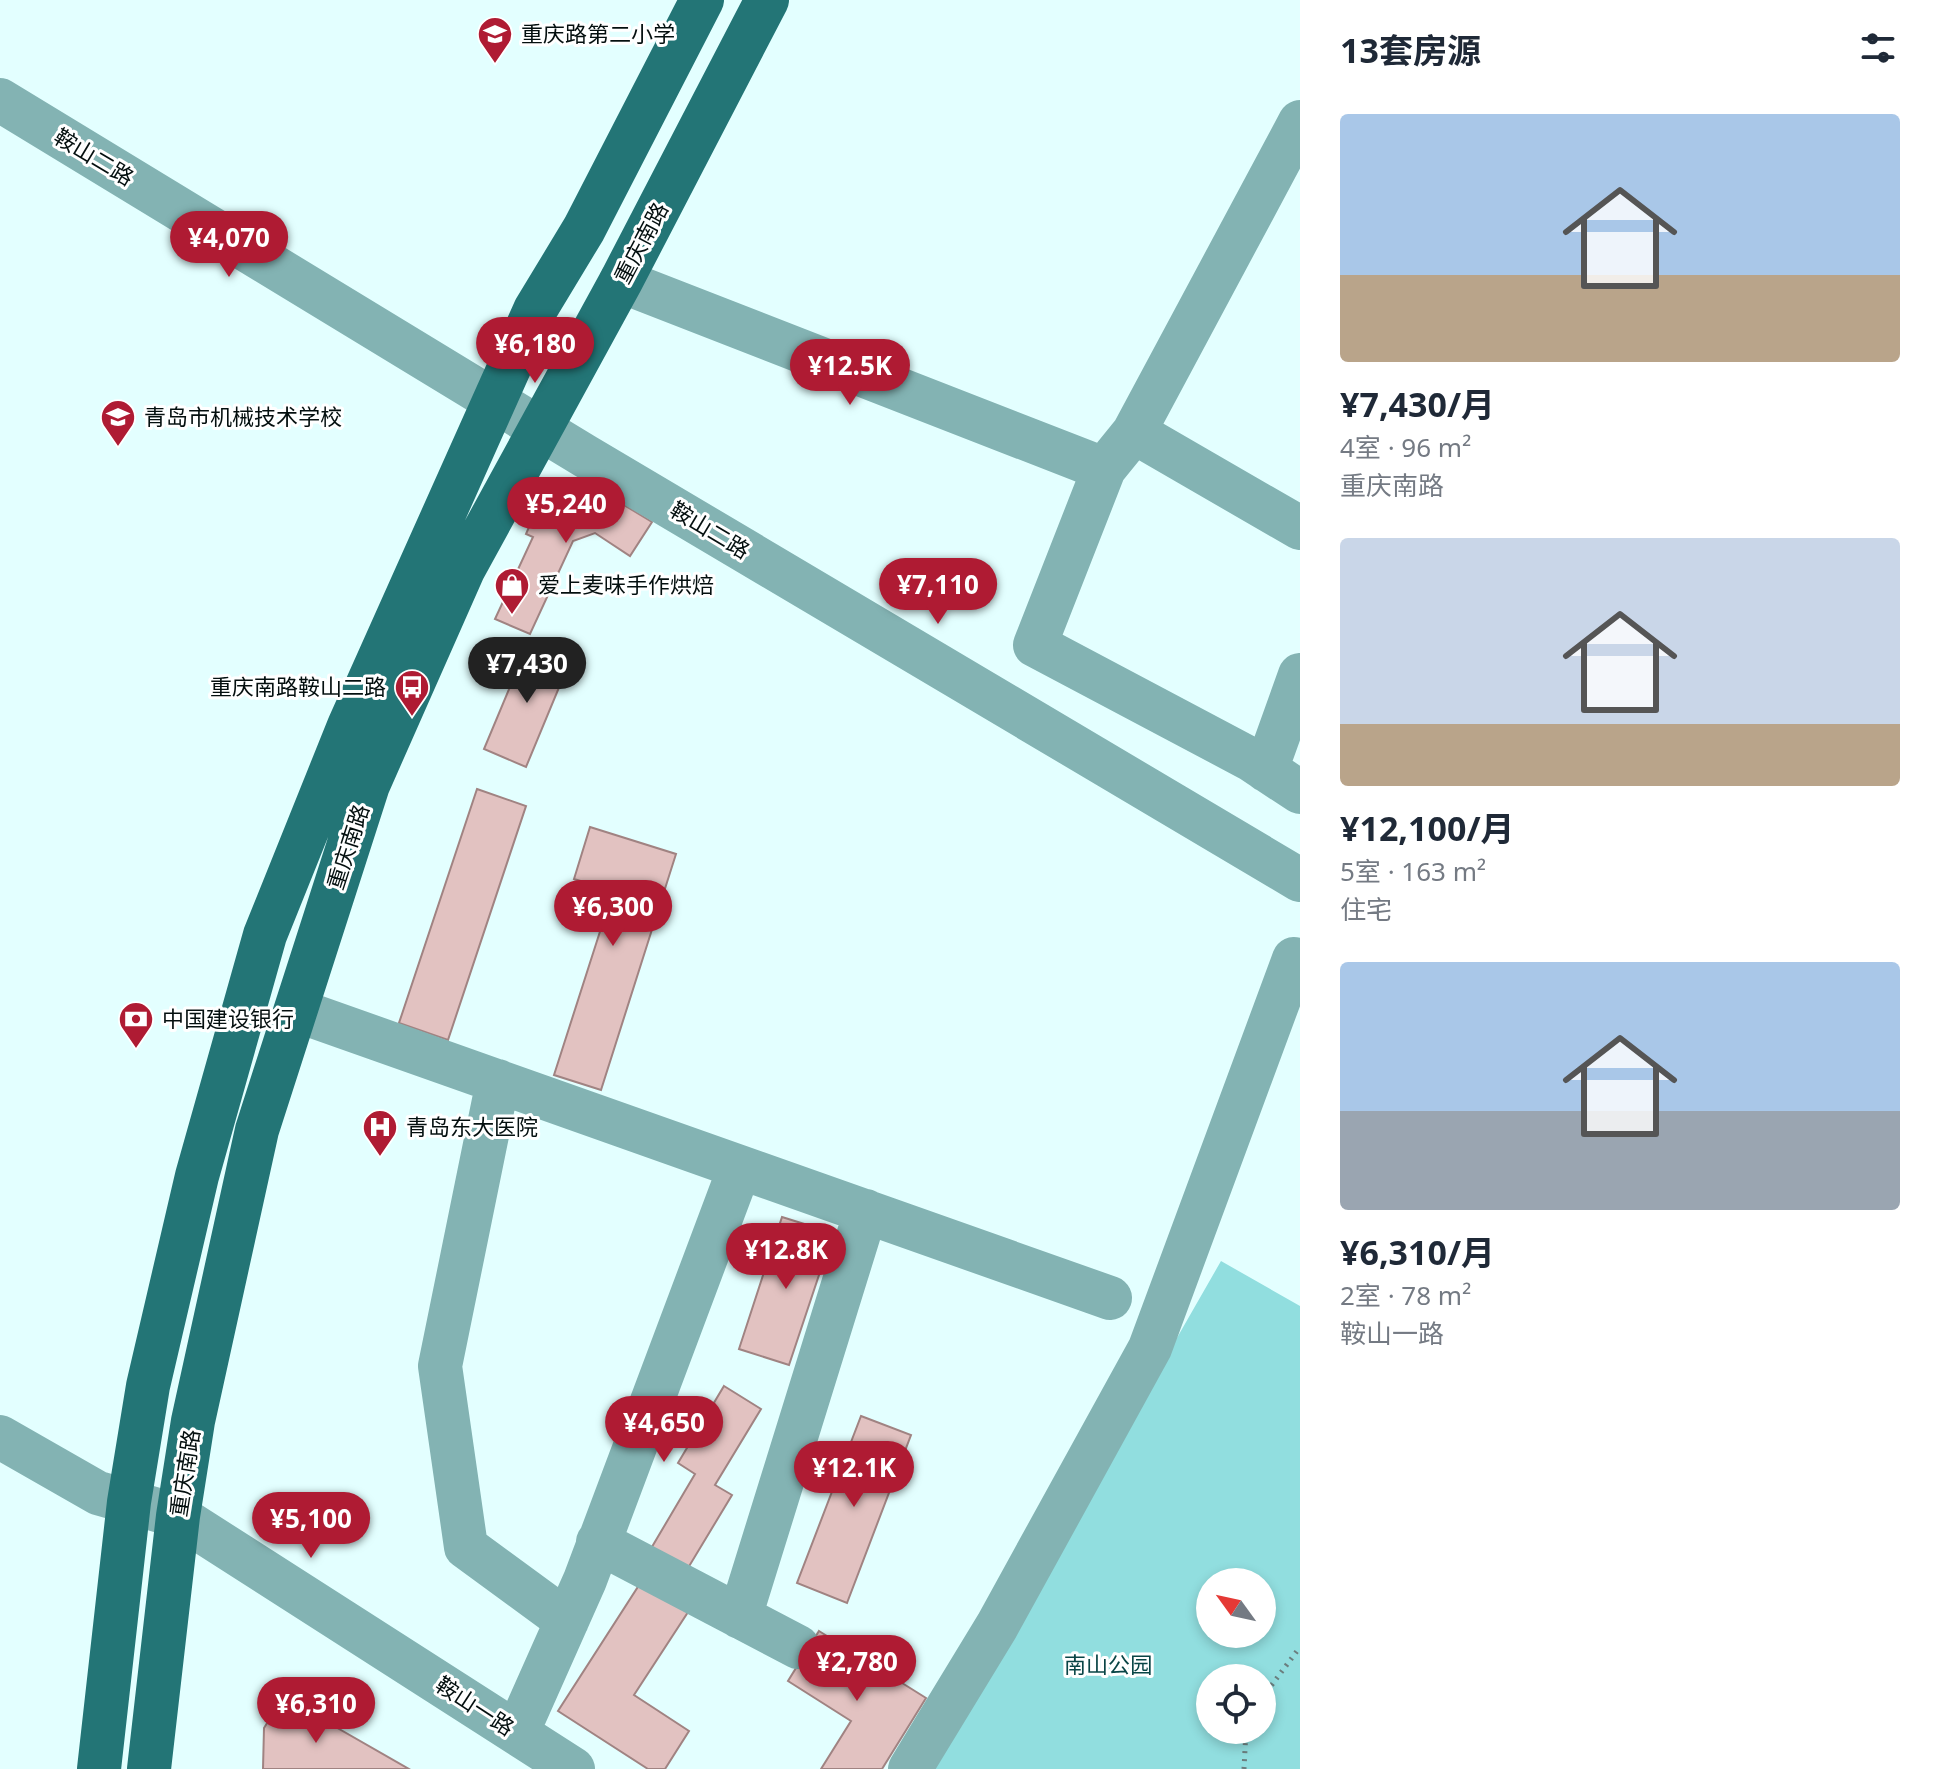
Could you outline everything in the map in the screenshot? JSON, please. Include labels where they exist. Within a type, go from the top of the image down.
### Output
[{"type":"main road","name":"重庆南路","points":[[99,1769],[129,1502],[148,1386],[197,1176],[265,935],[349,726],[535,310],[584,229],[702,0]]},
{"type":"main road","name":"重庆南路","points":[[149,1769],[178,1516],[193,1421],[257,1130],[368,785],[463,570],[621,281],[767,0]]},
{"type":"street","name":"鞍山二路","points":[[0,100],[494,400],[1300,880]]},
{"type":"street","points":[[1300,122],[1134,432],[1104,469],[1035,645],[1283,781],[1300,675]]},
{"type":"street","points":[[621,281],[1104,469]]},
{"type":"street","points":[[1134,432],[1300,528]]},
{"type":"street","points":[[910,1769],[997,1626],[1150,1348],[1294,959]]},
{"type":"street","points":[[296,1010],[1110,1298]]},
{"type":"street","points":[[498,1081],[440,1366],[466,1547],[567,1621]]},
{"type":"street","points":[[517,1733],[567,1621],[740,1167]]},
{"type":"street","points":[[740,1617],[866,1211]]},
{"type":"street","name":"鞍山一路","points":[[0,1437],[98,1493],[178,1516],[573,1769]]},
{"type":"street","points":[[598,1542],[798,1647]]},
{"type":"path","points":[[1276,1679],[1300,1647]]},
{"type":"path","points":[[1244,1769],[1245,1744]]},
{"type":"green space","name":"南山公园","points":[[1221,1261],[1300,1306],[1300,1769],[930,1769]]},
{"type":"building","points":[[610,482],[624,505],[652,522],[630,556],[595,533],[573,541],[530,634],[495,619],[533,537],[526,534],[541,499]]},
{"type":"building","points":[[528,644],[570,661],[526,767],[484,749]]},
{"type":"building","points":[[477,789],[526,806],[448,1040],[399,1023]]},
{"type":"building","points":[[590,827],[676,854],[601,1090],[554,1075],[613,891],[574,879]]},
{"type":"building","points":[[782,1217],[833,1233],[789,1365],[739,1349]]},
{"type":"building","points":[[724,1386],[761,1409],[715,1485],[732,1495],[682,1578],[646,1557],[695,1474],[678,1463]]},
{"type":"building","points":[[861,1416],[911,1435],[847,1603],[797,1583]]},
{"type":"building","points":[[643,1579],[690,1609],[634,1695],[689,1731],[665,1769],[648,1769],[558,1711]]},
{"type":"building","points":[[819,1631],[926,1698],[882,1769],[821,1769],[851,1721],[788,1681]]},
{"type":"building","points":[[291,1704],[309,1707],[320,1718],[409,1769],[263,1769],[264,1728],[274,1712]]},
{"type":"place","name":"重庆路第二小学","points":[[495,65]]},
{"type":"place","name":"青岛市机械技术学校","points":[[118,448]]},
{"type":"place","name":"爱上麦味手作烘焙","points":[[512,616]]},
{"type":"place","name":"重庆南路鞍山二路","points":[[412,718]]},
{"type":"place","name":"中国建设银行","points":[[136,1050]]},
{"type":"place","name":"青岛东大医院","points":[[380,1158]]}]
